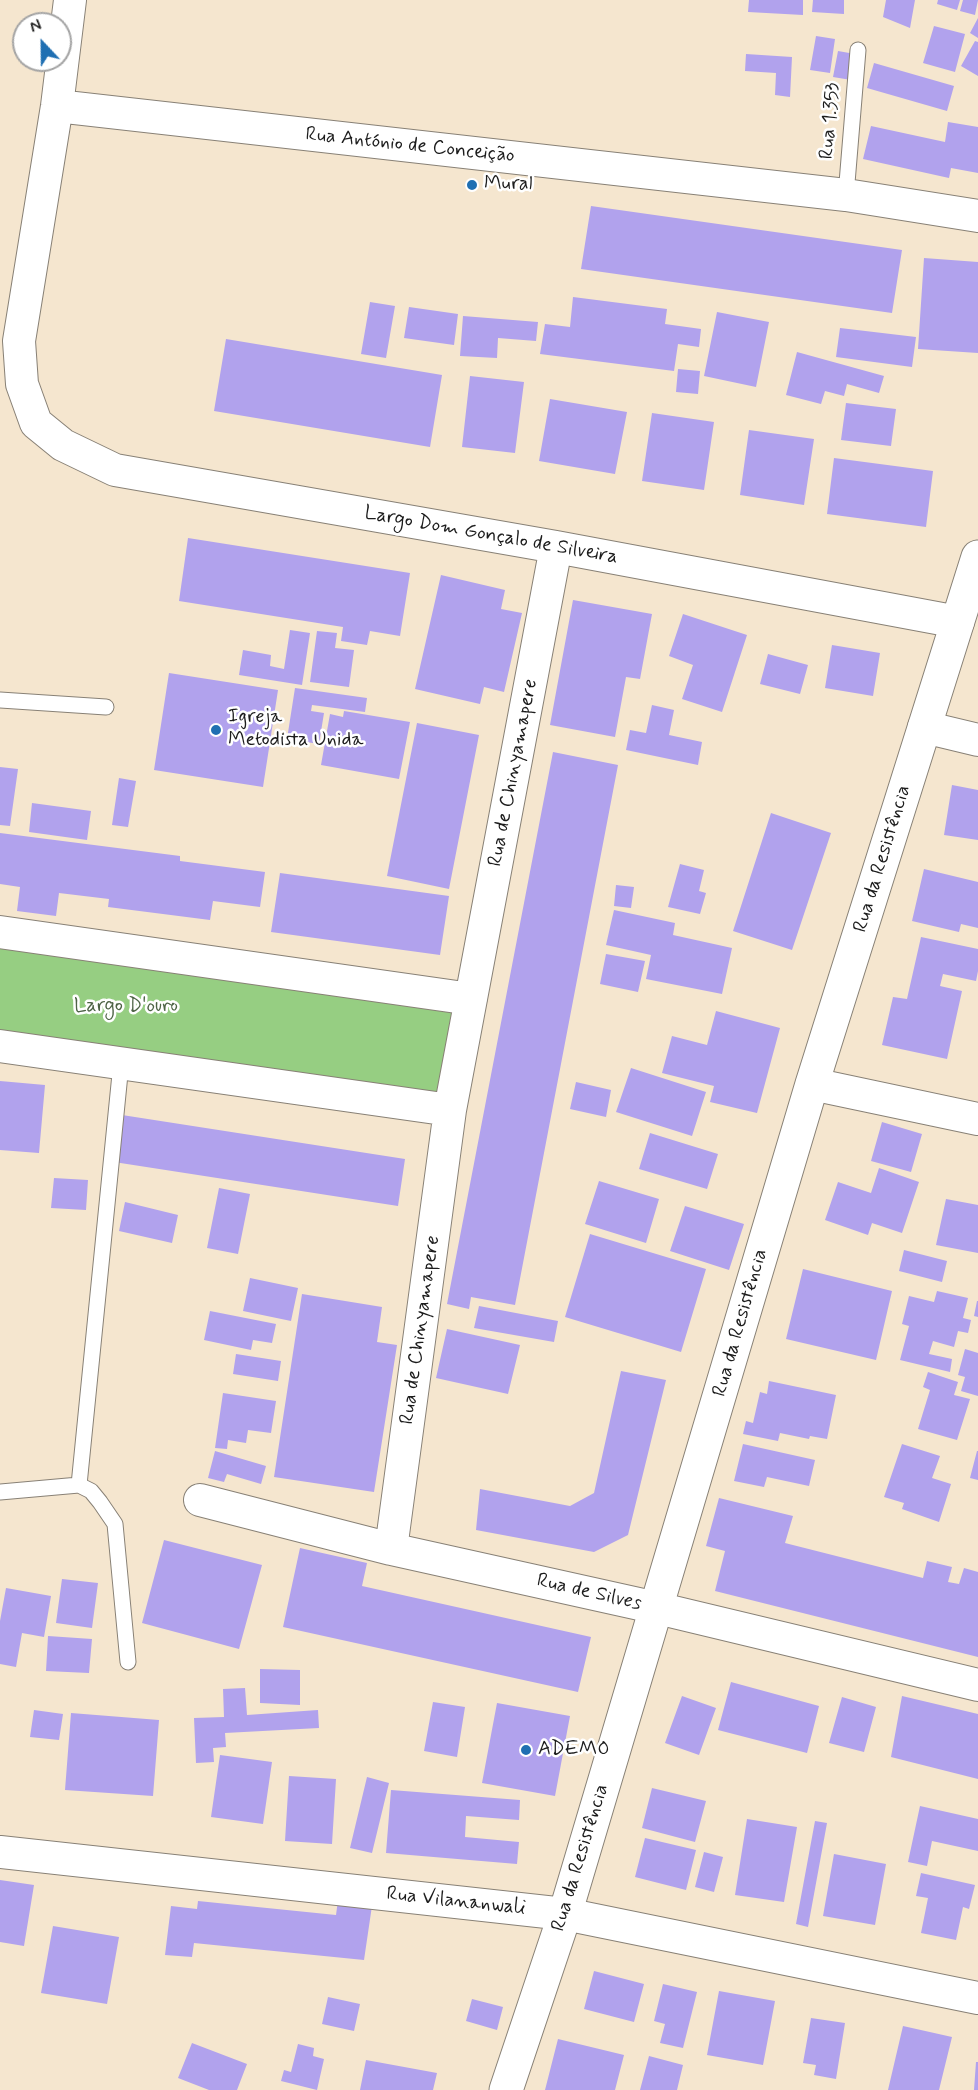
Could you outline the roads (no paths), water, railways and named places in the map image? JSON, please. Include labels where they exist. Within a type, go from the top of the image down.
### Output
[{"type":"street","points":[[57,106],[70,0]]},
{"type":"street","name":"Rua António de Conceição","points":[[57,106],[846,195],[978,216]]},
{"type":"street","name":"Largo Dom Gonçalo de Silveira","points":[[57,106],[19,341],[22,384],[36,423],[63,445],[115,470],[556,547],[958,622]]},
{"type":"street","name":"Rua de Chinyamapere","points":[[392,1549],[450,1110],[556,547]]},
{"type":"street","name":"Rua da Resistência","points":[[506,2090],[565,1914],[812,1084],[978,557]]},
{"type":"street","points":[[924,727],[978,740]]},
{"type":"street","points":[[0,932],[471,999]]},
{"type":"street","points":[[0,1046],[450,1110]]},
{"type":"street","points":[[812,1084],[978,1119]]},
{"type":"street","name":"Rua de Silves","points":[[200,1500],[392,1549],[657,1608],[978,1684]]},
{"type":"street","name":"Rua Vilananwali","points":[[0,1852],[565,1914],[978,1998]]},
{"type":"lane","name":"Rua 1.353","points":[[846,195],[858,51]]},
{"type":"lane","points":[[0,700],[106,707]]},
{"type":"lane","points":[[79,1485],[121,1064]]},
{"type":"lane","points":[[0,1492],[79,1485],[91,1491],[115,1524],[128,1662]]},
{"type":"place","name":"Mural","points":[[472,185]]},
{"type":"place","name":"Igreja Metodista Unida","points":[[216,730]]},
{"type":"place","name":"ADEMO","points":[[526,1750]]},
{"type":"park label","name":"Largo D'ouro","points":[[126,1007]]}]
